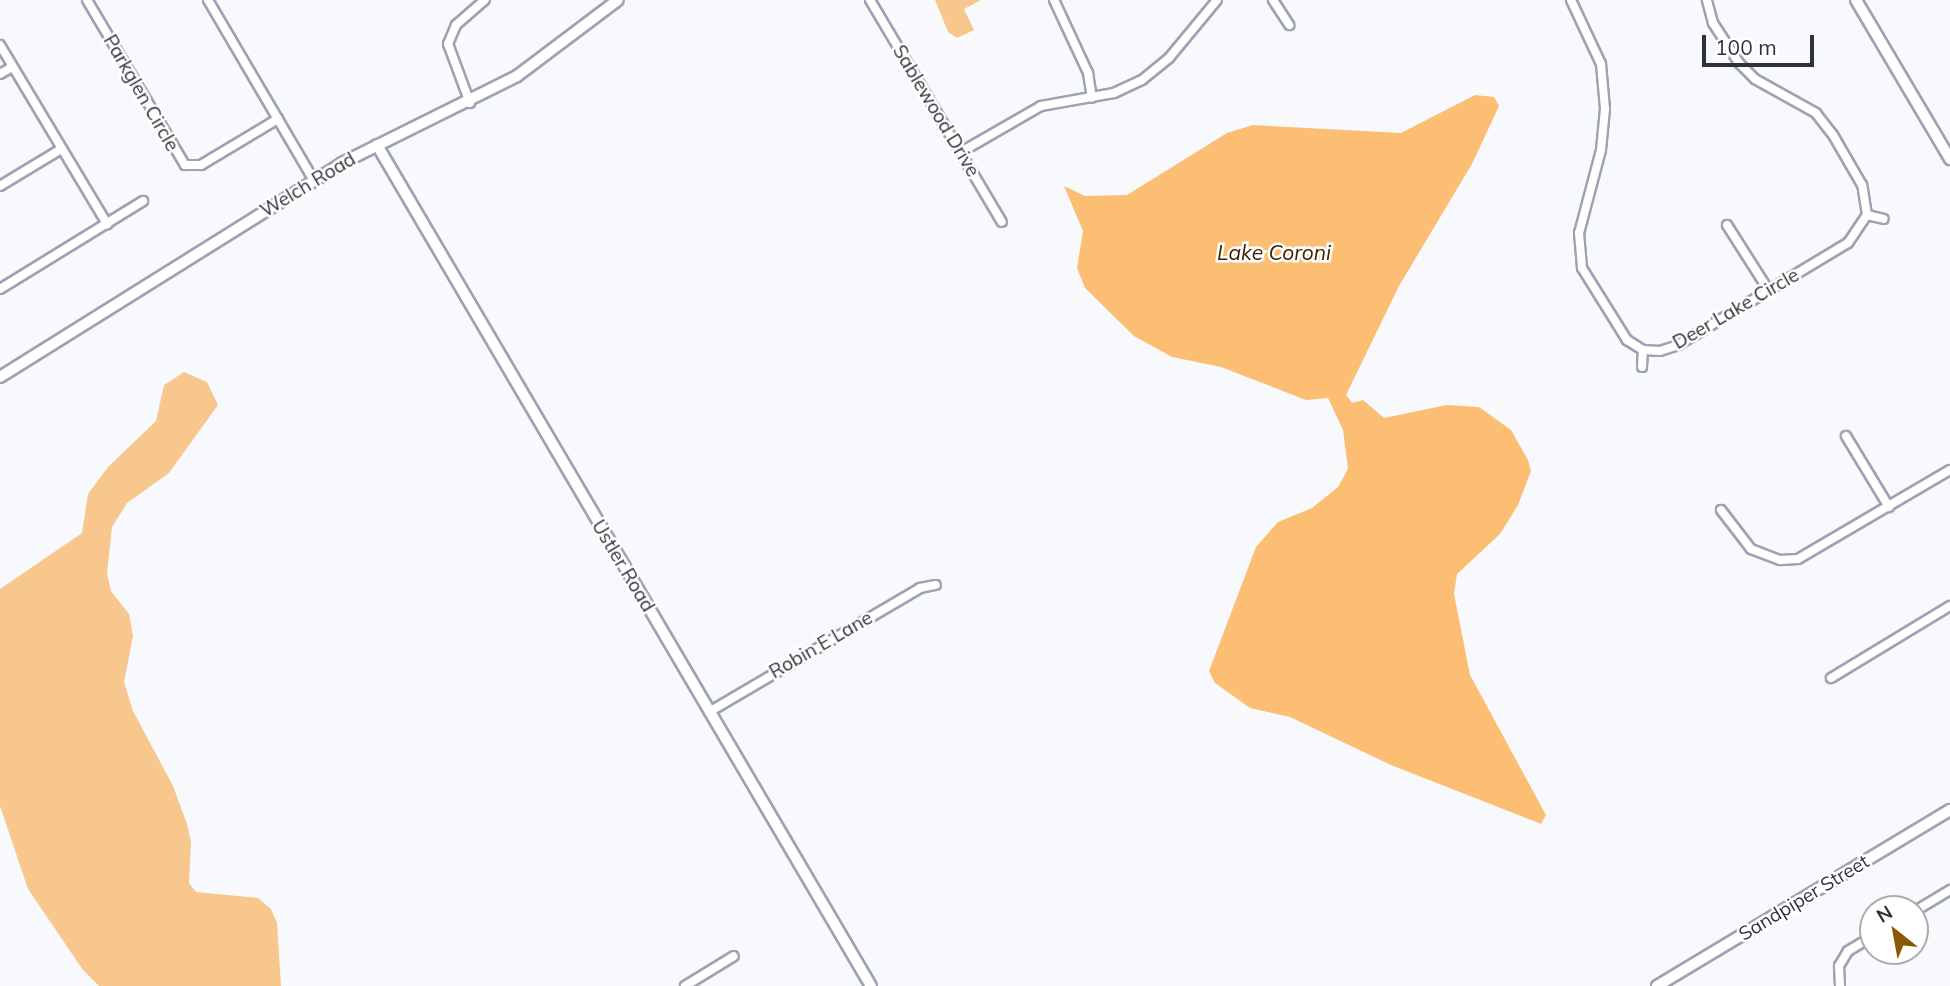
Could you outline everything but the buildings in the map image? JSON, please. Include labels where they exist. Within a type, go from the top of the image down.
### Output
[{"type":"street","name":"Parkglen Circle","points":[[87,0],[185,165],[201,166],[278,119]]},
{"type":"street","points":[[208,0],[314,181]]},
{"type":"street","points":[[470,103],[448,44],[456,25],[485,0]]},
{"type":"street","name":"Welch Road","points":[[0,377],[314,181],[377,145],[470,103],[517,76],[618,0]]},
{"type":"street","name":"Sablewood Drive","points":[[870,0],[1002,222]]},
{"type":"street","points":[[1054,0],[1088,73],[1092,98]]},
{"type":"street","points":[[961,152],[1041,106],[1092,98],[1129,87],[1155,71],[1217,0]]},
{"type":"street","points":[[1273,0],[1289,24]]},
{"type":"street","points":[[1571,0],[1601,64],[1605,109],[1579,253],[1593,288],[1627,340],[1643,350],[1642,367]]},
{"type":"street","points":[[1707,0],[1713,23],[1739,63],[1755,79],[1816,113],[1833,135],[1862,185],[1867,215],[1884,219]]},
{"type":"street","points":[[1856,0],[1948,152]]},
{"type":"street","points":[[0,45],[107,224]]},
{"type":"street","points":[[0,74],[12,66]]},
{"type":"street","name":"Ustler Road","points":[[377,145],[871,986]]},
{"type":"street","points":[[0,186],[61,149]]},
{"type":"street","points":[[0,289],[143,201]]},
{"type":"street","name":"Deer Lake Circle","points":[[1643,350],[1678,345],[1769,291],[1848,243],[1867,215]]},
{"type":"street","points":[[1727,225],[1769,291]]},
{"type":"street","points":[[1846,436],[1889,507]]},
{"type":"street","points":[[1721,510],[1751,549],[1780,560],[1815,552],[1950,470]]},
{"type":"street","name":"Robin E Lane","points":[[709,712],[920,588],[936,585]]},
{"type":"street","points":[[1831,678],[1950,606]]},
{"type":"street","name":"Sandpiper Street","points":[[1657,986],[1950,810]]},
{"type":"street","points":[[1929,903],[1950,890]]},
{"type":"street","points":[[1840,986],[1839,966],[1848,951],[1859,944]]},
{"type":"street","points":[[685,986],[734,956]]},
{"type":"shaded area","points":[[935,0],[981,0],[964,9],[974,30],[957,38],[948,32]]},
{"type":"shaded area","points":[[184,372],[207,382],[218,405],[169,473],[127,503],[112,527],[107,573],[111,591],[129,614],[133,636],[124,682],[133,711],[173,786],[187,824],[191,842],[189,883],[196,892],[258,898],[271,909],[277,923],[281,986],[99,986],[83,970],[28,889],[0,806],[0,589],[82,533],[88,494],[108,467],[156,421],[164,385]]},
{"type":"water","name":"Lake Coroni","points":[[1475,95],[1494,97],[1499,106],[1472,164],[1399,286],[1346,395],[1352,403],[1363,400],[1384,418],[1447,405],[1479,407],[1511,430],[1528,460],[1531,471],[1518,505],[1500,534],[1457,574],[1454,594],[1470,675],[1546,815],[1541,824],[1391,765],[1290,717],[1250,708],[1215,683],[1209,671],[1256,547],[1278,522],[1312,508],[1338,487],[1348,469],[1343,430],[1328,398],[1306,400],[1221,367],[1172,357],[1134,336],[1085,288],[1077,268],[1083,231],[1064,186],[1085,196],[1127,195],[1227,133],[1253,125],[1401,133]]}]
